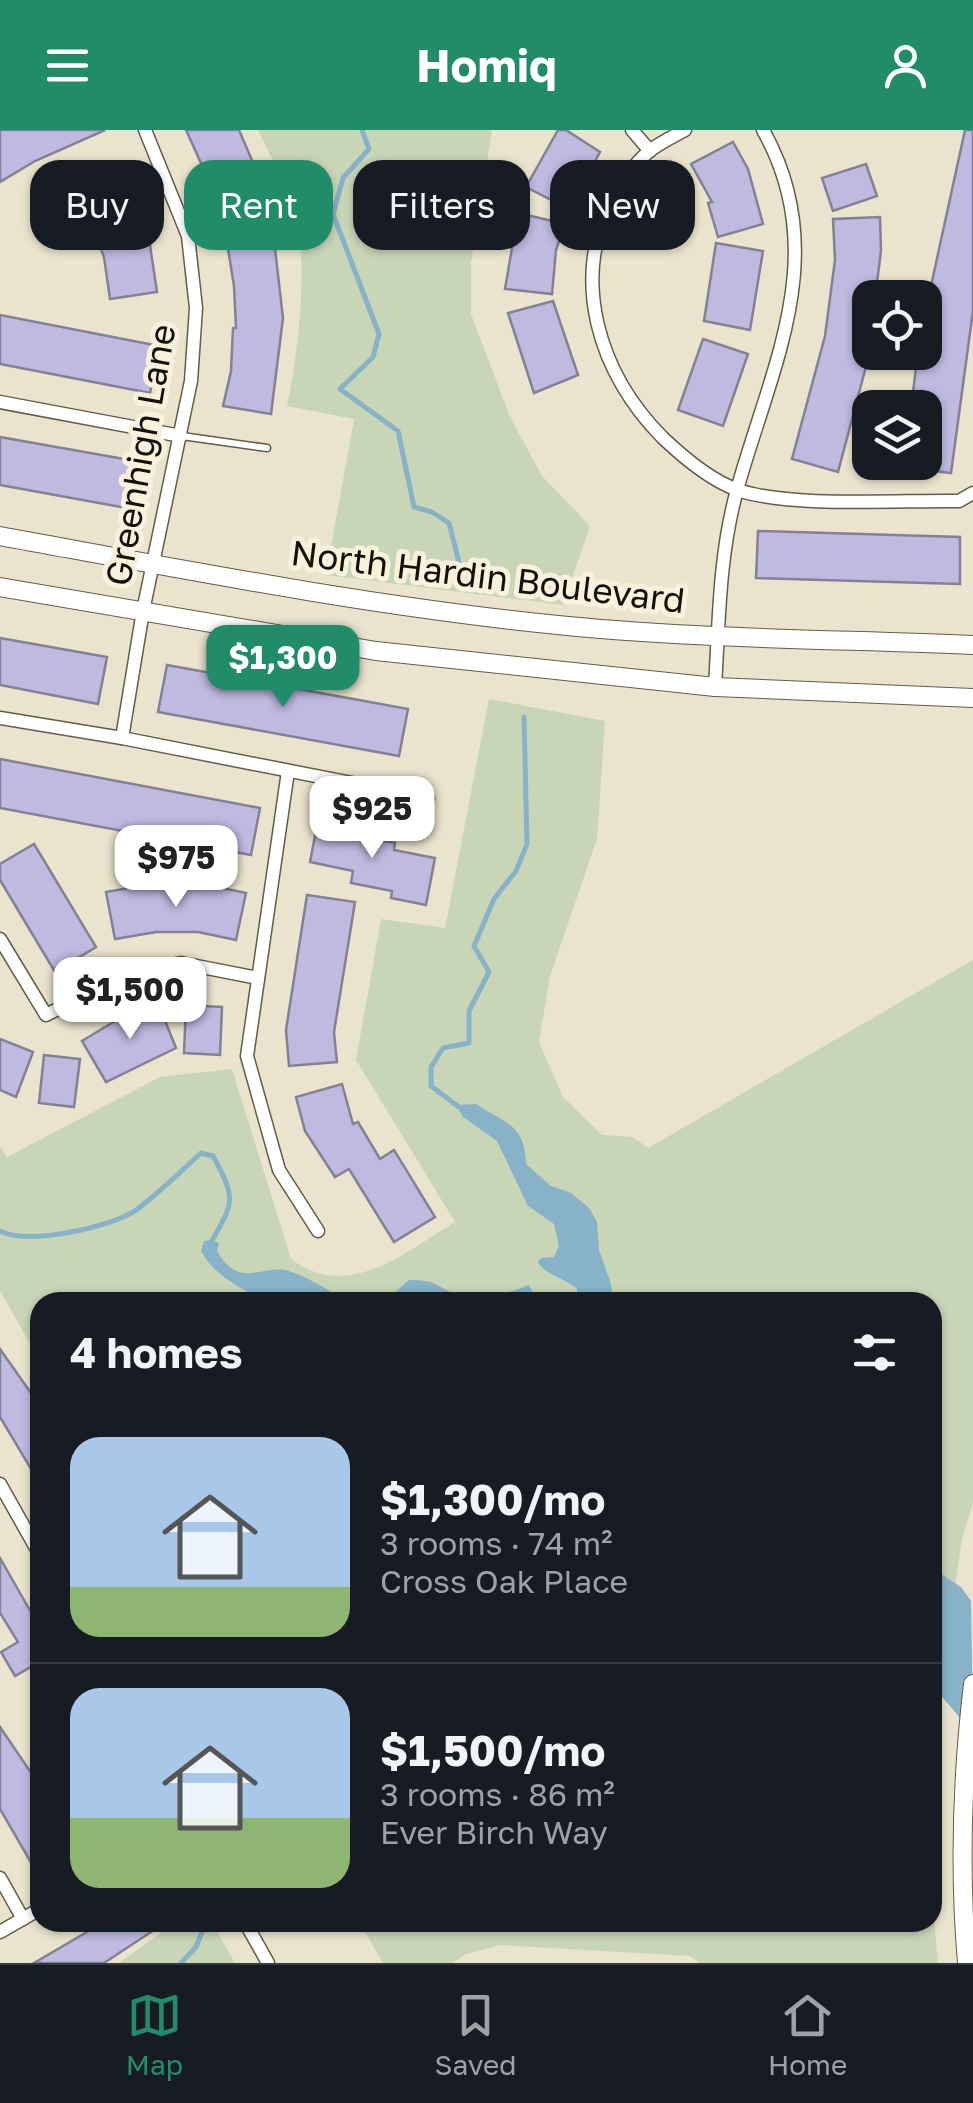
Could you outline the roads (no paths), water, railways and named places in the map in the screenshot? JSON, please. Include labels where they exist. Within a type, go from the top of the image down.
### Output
[{"type":"street","name":"Greenhigh Lane","points":[[122,738],[181,436],[196,308],[188,236],[145,130]]},
{"type":"street","points":[[632,130],[650,151]]},
{"type":"street","points":[[685,130],[650,151],[624,179],[601,220],[590,269],[594,319],[614,370],[643,418],[680,454],[738,490],[795,498],[959,501],[973,494]]},
{"type":"street","points":[[714,687],[723,552],[738,490],[775,380],[796,253],[784,169],[763,130]]},
{"type":"street","points":[[0,402],[181,436]]},
{"type":"street","name":"North Hardin Boulevard","points":[[0,536],[153,564],[547,624],[718,636],[973,644]]},
{"type":"street","points":[[0,587],[376,651],[714,687],[973,698]]},
{"type":"street","points":[[0,718],[428,798]]},
{"type":"street","points":[[288,771],[247,1056],[279,1170],[318,1231]]},
{"type":"street","points":[[0,939],[46,1015],[127,974],[181,963],[258,978]]},
{"type":"street","points":[[0,1484],[30,1537]]},
{"type":"street","points":[[967,1963],[962,1904],[962,1776],[973,1684]]},
{"type":"street","points":[[0,1878],[23,1919]]},
{"type":"street","points":[[0,1932],[30,1915]]},
{"type":"street","points":[[251,1932],[268,1963]]},
{"type":"lane","points":[[181,436],[267,448]]},
{"type":"water","points":[[476,1104],[512,1126],[522,1141],[526,1164],[551,1186],[571,1193],[589,1208],[597,1222],[599,1250],[612,1292],[577,1292],[538,1262],[554,1257],[559,1246],[554,1224],[528,1206],[497,1141],[463,1117],[456,1105]]},
{"type":"water","points":[[204,1241],[219,1243],[217,1251],[234,1270],[289,1271],[330,1292],[247,1292],[207,1260],[201,1251]]},
{"type":"water","points":[[409,1280],[430,1282],[451,1292],[395,1292]]},
{"type":"water","points":[[529,1285],[533,1292],[508,1292]]},
{"type":"water","points":[[942,1575],[961,1587],[971,1601],[973,1727],[966,1725],[942,1697]]},
{"type":"waterway","points":[[362,130],[369,149],[343,178],[333,214],[379,334],[373,357],[340,389],[398,431],[414,507],[449,523],[461,570]]},
{"type":"waterway","points":[[459,1107],[431,1086],[431,1067],[443,1048],[469,1043],[469,1011],[489,972],[474,946],[494,899],[516,871],[527,844],[524,717]]},
{"type":"waterway","points":[[0,1231],[48,1235],[108,1223],[136,1210],[201,1153],[213,1156],[229,1192],[228,1209],[210,1244]]},
{"type":"waterway","points":[[181,1963],[196,1947],[202,1932]]}]
